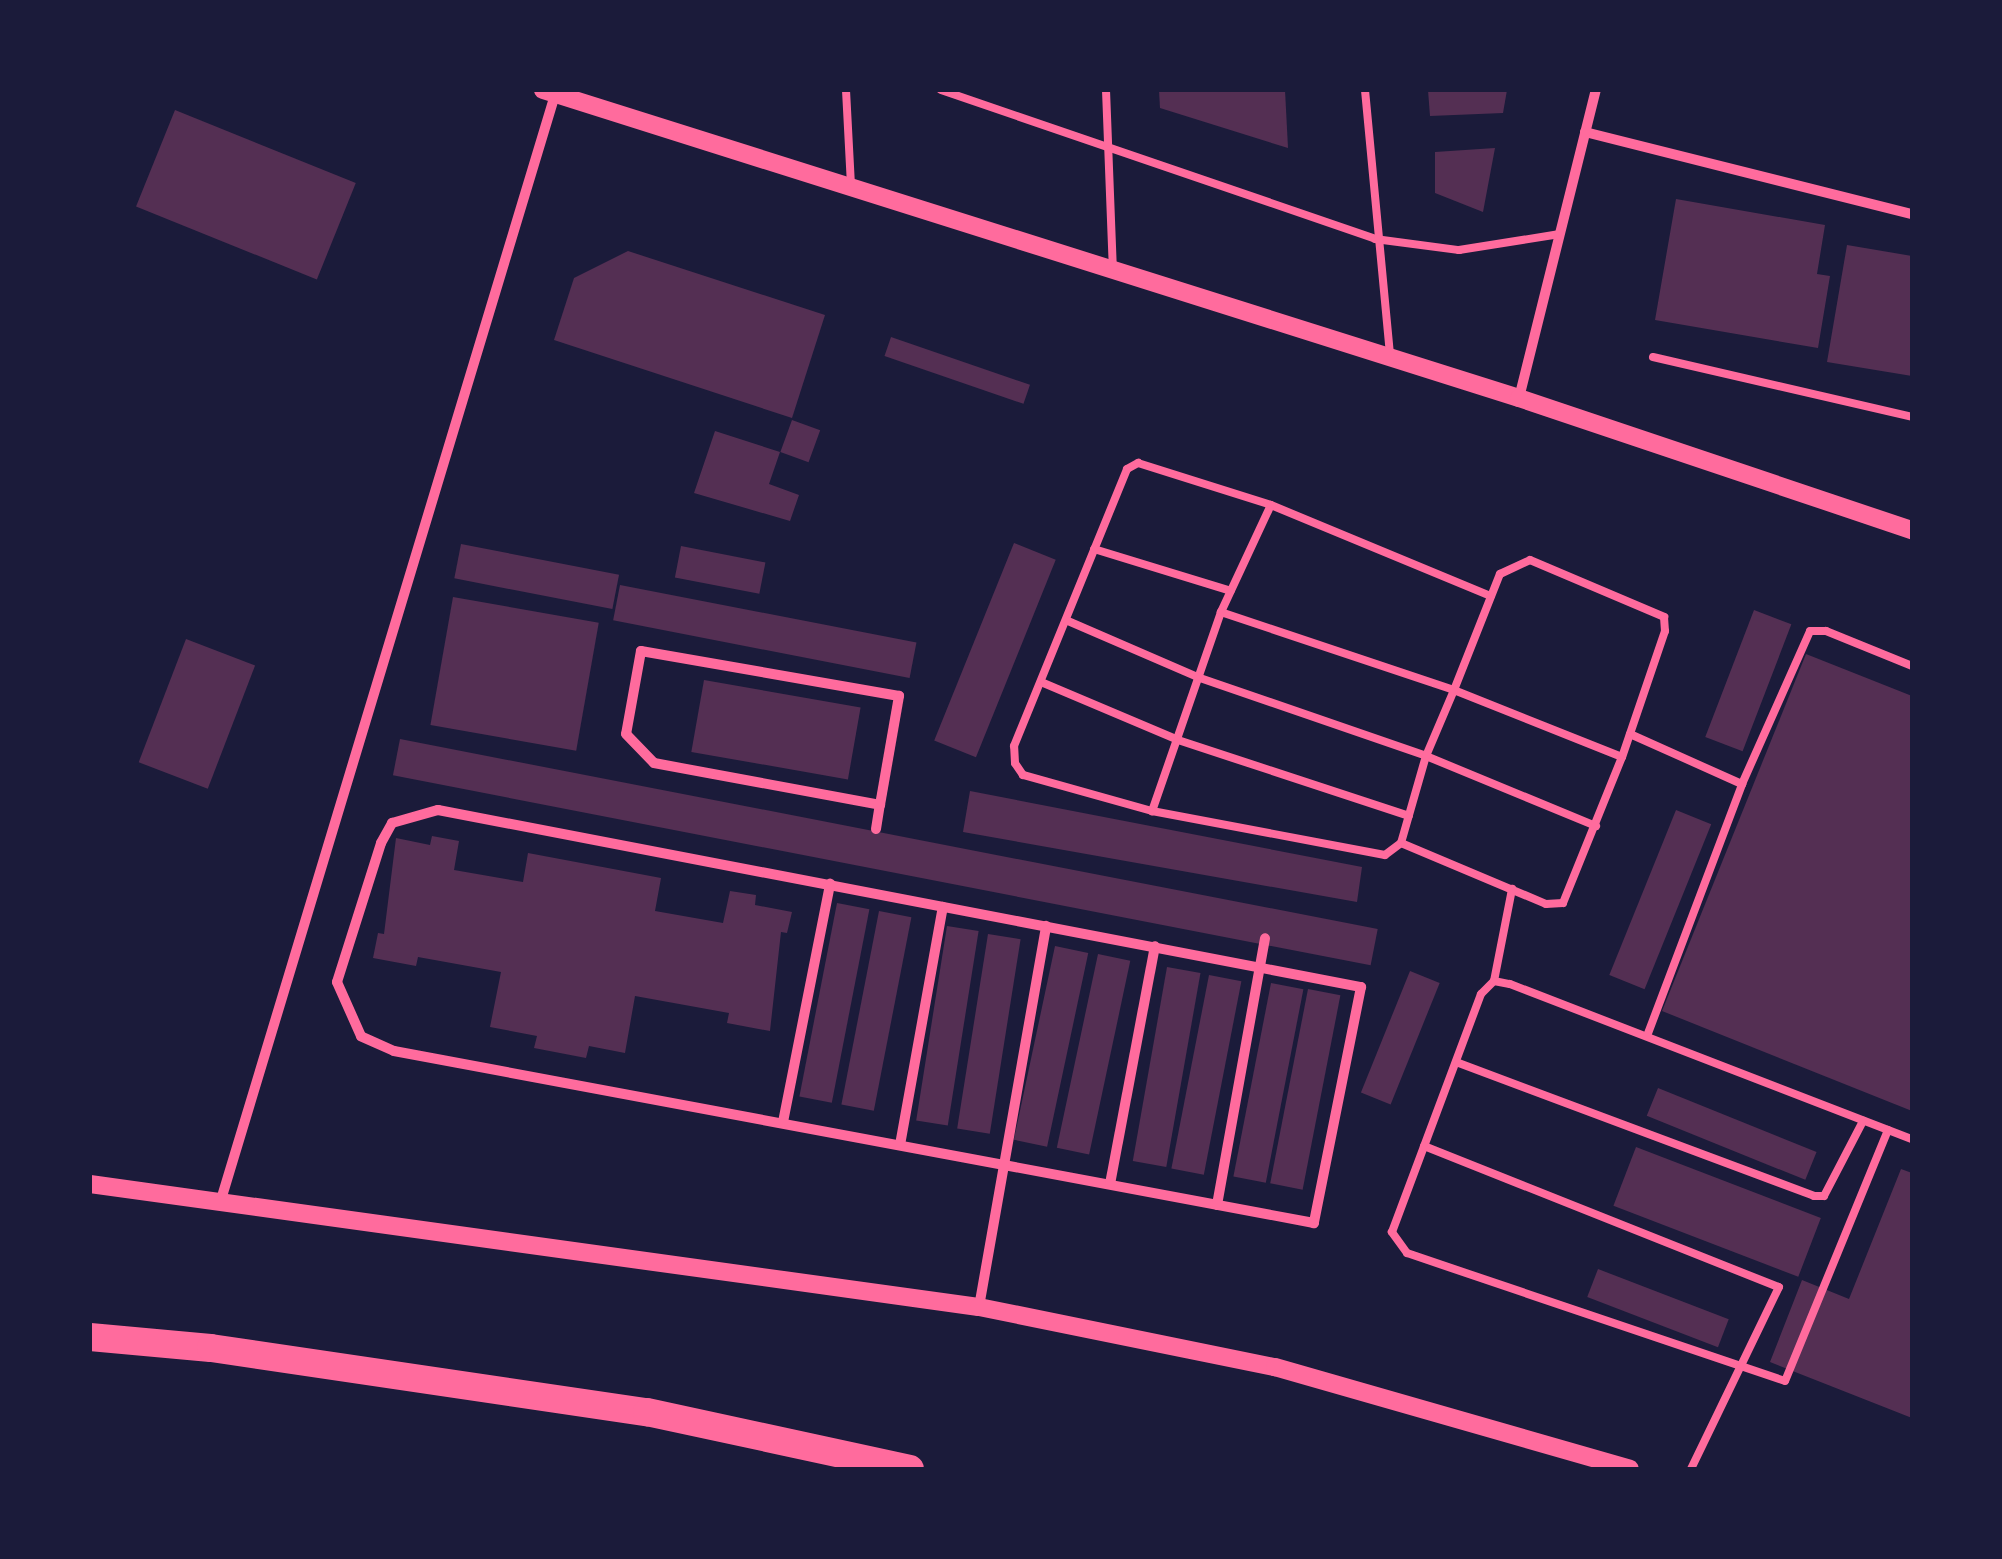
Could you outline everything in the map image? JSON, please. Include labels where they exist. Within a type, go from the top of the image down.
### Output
[{"type":"highway","points":[[90,1337],[211,1348],[646,1412],[910,1469]]},
{"type":"street","points":[[1519,398],[1596,90]]},
{"type":"street","points":[[220,1204],[549,93],[1519,398],[1912,530]]},
{"type":"street","points":[[1585,132],[1912,214]]},
{"type":"street","points":[[876,829],[880,806],[899,696],[641,651],[626,734],[654,763],[880,806]]},
{"type":"street","points":[[438,810],[943,907],[1361,987],[1314,1223],[394,1051],[362,1036],[338,982],[381,843],[392,823],[413,812],[438,810]]},
{"type":"street","points":[[782,1122],[830,884]]},
{"type":"street","points":[[900,1145],[943,907]]},
{"type":"street","points":[[979,1307],[1046,926]]},
{"type":"street","points":[[1217,1205],[1265,938]]},
{"type":"street","points":[[1110,1184],[1155,946]]},
{"type":"street","points":[[90,1184],[979,1307],[1275,1367],[1630,1469]]},
{"type":"lane","points":[[846,90],[851,188]]},
{"type":"lane","points":[[942,90],[1110,152],[1376,240],[1459,250],[1560,234]]},
{"type":"lane","points":[[1106,90],[1113,271]]},
{"type":"lane","points":[[1365,90],[1390,358]]},
{"type":"lane","points":[[1652,357],[1912,417]]},
{"type":"lane","points":[[1401,843],[1426,756],[1454,690],[1492,596],[1500,574],[1530,560],[1664,617],[1666,631],[1622,757],[1562,904],[1512,889],[1401,843],[1370,856],[1152,811],[1022,775],[1014,746],[1068,621],[1119,477],[1138,463],[1271,504],[1492,596]]},
{"type":"lane","points":[[1152,811],[1222,612],[1271,504]]},
{"type":"lane","points":[[1094,550],[1231,592]]},
{"type":"lane","points":[[1222,612],[1454,690],[1622,757]]},
{"type":"lane","points":[[1068,621],[1200,678],[1426,756],[1596,826]]},
{"type":"lane","points":[[1647,1036],[1742,784],[1810,631],[1826,630],[1912,666]]},
{"type":"lane","points":[[1041,682],[1178,740],[1409,816]]},
{"type":"lane","points":[[1630,734],[1742,784]]},
{"type":"lane","points":[[1512,889],[1494,981],[1481,994],[1392,1232],[1397,1247],[1785,1381],[1888,1130]]},
{"type":"lane","points":[[1494,981],[1912,1140]]},
{"type":"lane","points":[[1456,1062],[1814,1196],[1824,1196],[1863,1120]]},
{"type":"lane","points":[[1424,1146],[1779,1287],[1738,1364],[1691,1469]]},
{"type":"building","points":[[1159,90],[1285,90],[1288,148],[1160,108]]},
{"type":"building","points":[[1428,90],[1507,90],[1503,113],[1430,116]]},
{"type":"building","points":[[175,110],[356,183],[317,279],[136,206]]},
{"type":"building","points":[[1495,148],[1483,212],[1435,193],[1435,152]]},
{"type":"building","points":[[1676,199],[1825,225],[1817,274],[1830,276],[1818,348],[1655,320]]},
{"type":"building","points":[[1847,245],[1912,256],[1912,376],[1827,362]]},
{"type":"building","points":[[628,251],[825,315],[792,418],[554,340],[574,278]]},
{"type":"building","points":[[891,337],[1030,385],[1023,404],[884,356]]},
{"type":"building","points":[[792,420],[820,430],[809,462],[780,452]]},
{"type":"building","points":[[715,431],[780,452],[769,484],[799,495],[790,521],[694,493]]},
{"type":"building","points":[[1014,543],[1056,560],[976,757],[934,740]]},
{"type":"building","points":[[461,544],[619,575],[612,609],[454,578]]},
{"type":"building","points":[[681,546],[765,562],[759,594],[675,577]]},
{"type":"building","points":[[620,585],[916,643],[910,678],[613,620]]},
{"type":"building","points":[[453,597],[599,623],[576,751],[430,725]]},
{"type":"building","points":[[1754,610],[1791,624],[1743,751],[1705,737]]},
{"type":"building","points":[[186,639],[255,666],[208,789],[139,762]]},
{"type":"building","points":[[1806,654],[1912,696],[1912,1111],[1662,1011]]},
{"type":"building","points":[[704,680],[861,708],[848,780],[691,752]]},
{"type":"building","points":[[400,739],[1378,929],[1371,965],[393,775]]},
{"type":"building","points":[[970,791],[1362,867],[1357,902],[963,832]]},
{"type":"building","points":[[1676,810],[1711,824],[1645,989],[1609,975]]},
{"type":"building","points":[[432,836],[459,841],[454,870],[523,882],[528,853],[661,878],[655,911],[723,923],[730,891],[756,895],[755,905],[792,912],[787,933],[781,932],[770,1031],[727,1023],[729,1013],[635,996],[625,1053],[589,1046],[586,1058],[534,1048],[537,1036],[490,1027],[501,972],[418,957],[416,966],[373,958],[378,933],[384,934],[396,838],[430,845]]},
{"type":"building","points":[[837,903],[869,909],[832,1103],[799,1096]]},
{"type":"building","points":[[879,911],[911,917],[874,1111],[841,1104]]},
{"type":"building","points":[[947,926],[979,931],[948,1126],[916,1121]]},
{"type":"building","points":[[988,934],[1021,939],[990,1134],[957,1129]]},
{"type":"building","points":[[1055,946],[1088,953],[1047,1147],[1014,1140]]},
{"type":"building","points":[[1098,954],[1130,961],[1089,1155],[1057,1148]]},
{"type":"building","points":[[1167,967],[1200,973],[1166,1167],[1133,1161]]},
{"type":"building","points":[[1410,971],[1440,983],[1391,1104],[1361,1092]]},
{"type":"building","points":[[1209,975],[1241,981],[1204,1175],[1171,1168]]},
{"type":"building","points":[[1271,983],[1303,989],[1266,1183],[1233,1176]]},
{"type":"building","points":[[1308,989],[1340,995],[1303,1190],[1270,1183]]},
{"type":"building","points":[[1658,1088],[1817,1152],[1805,1180],[1647,1116]]},
{"type":"building","points":[[1636,1147],[1821,1218],[1798,1277],[1613,1206]]},
{"type":"building","points":[[1901,1169],[1912,1173],[1912,1418],[1770,1362],[1802,1280],[1849,1299]]},
{"type":"building","points":[[1598,1269],[1729,1319],[1718,1347],[1587,1297]]}]
